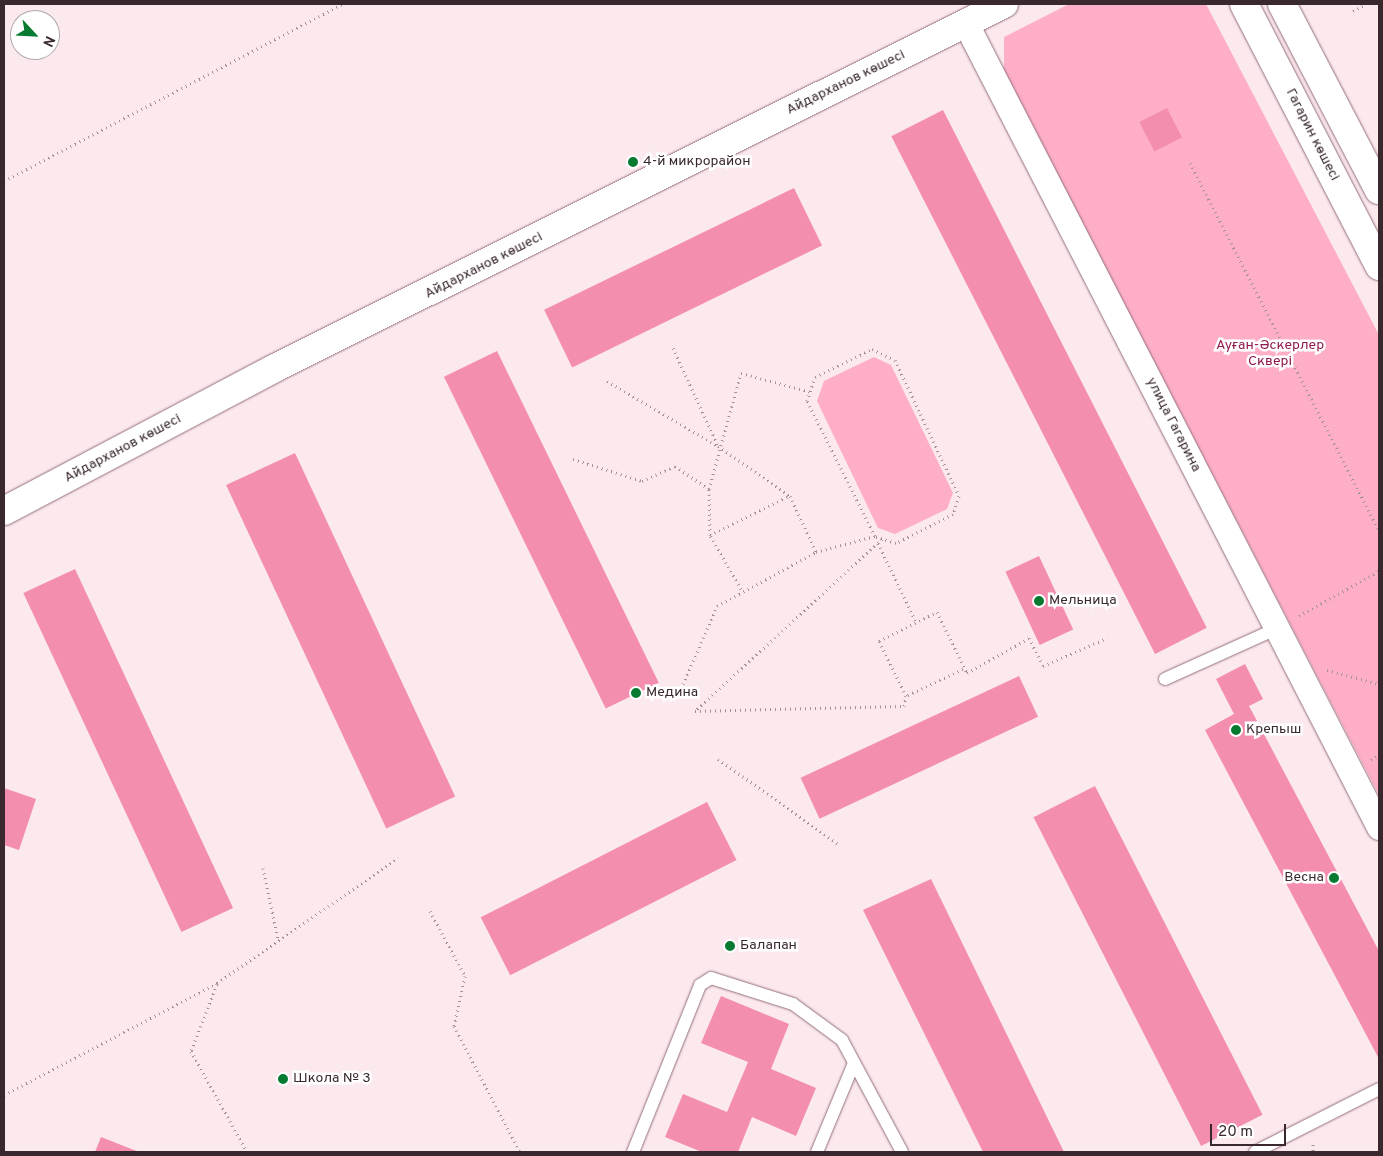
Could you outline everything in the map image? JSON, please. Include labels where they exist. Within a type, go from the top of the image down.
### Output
[{"type":"street","name":"Айдарханов көшесі","points":[[4,511],[273,369],[1004,4]]},
{"type":"street","name":"Гагарин көшесі","points":[[1244,4],[1379,266]]},
{"type":"street","points":[[1282,4],[1379,190]]},
{"type":"street","name":"улица Гагарина","points":[[966,24],[1284,625],[1379,828]]},
{"type":"lane","points":[[1165,679],[1284,625]]},
{"type":"lane","points":[[634,1152],[700,985],[711,978],[793,1004],[842,1040],[902,1152]]},
{"type":"lane","points":[[817,1152],[854,1063]]},
{"type":"lane","points":[[1255,1152],[1379,1089]]},
{"type":"path","points":[[4,181],[342,4]]},
{"type":"path","points":[[1353,11],[1366,4]]},
{"type":"path","points":[[1190,162],[1379,531]]},
{"type":"path","points":[[673,348],[718,446]]},
{"type":"path","points":[[682,684],[717,606],[741,589],[816,552],[875,536],[896,543],[953,514],[959,496],[895,360],[872,349],[815,377],[807,401],[875,536]]},
{"type":"path","points":[[741,589],[710,535],[709,489],[718,446],[740,373],[811,392]]},
{"type":"path","points":[[608,381],[718,446],[790,496],[816,552]]},
{"type":"path","points":[[573,459],[642,481],[675,466],[709,489]]},
{"type":"path","points":[[710,535],[790,496]]},
{"type":"path","points":[[882,538],[695,711],[904,706],[906,696],[879,641],[937,612],[963,669],[967,673],[1029,638],[1043,666],[1107,638]]},
{"type":"path","points":[[878,543],[916,622]]},
{"type":"path","points":[[1284,625],[1379,571]]},
{"type":"path","points":[[906,696],[963,669]]},
{"type":"path","points":[[1322,669],[1379,684]]},
{"type":"path","points":[[718,760],[837,843]]},
{"type":"path","points":[[4,1095],[217,983],[278,939],[398,858]]},
{"type":"path","points":[[264,868],[278,939]]},
{"type":"path","points":[[430,910],[465,976],[454,1026],[520,1152]]},
{"type":"path","points":[[217,983],[191,1051],[247,1152]]},
{"type":"green space","name":"Ауған-Әскерлер Сквері","points":[[1069,4],[1206,4],[1379,335],[1379,795],[1004,73],[1004,37]]},
{"type":"green space","points":[[874,357],[891,365],[953,493],[947,509],[895,534],[878,528],[817,401],[824,381]]},
{"type":"building","points":[[1167,108],[1182,137],[1154,151],[1139,122]]},
{"type":"building","points":[[943,110],[1207,628],[1155,654],[891,136]]},
{"type":"building","points":[[794,188],[822,246],[572,367],[544,310]]},
{"type":"building","points":[[497,351],[659,683],[606,709],[444,377]]},
{"type":"building","points":[[295,453],[455,796],[386,829],[226,485]]},
{"type":"building","name":"Мельница","points":[[1039,556],[1073,629],[1040,645],[1005,572]]},
{"type":"building","points":[[75,569],[233,908],[181,932],[23,593]]},
{"type":"building","points":[[1245,664],[1263,699],[1249,706],[1379,951],[1379,1059],[1205,730],[1234,714],[1216,679]]},
{"type":"building","points":[[1019,676],[1038,717],[820,819],[801,778]]},
{"type":"building","points":[[1095,786],[1263,1115],[1201,1146],[1034,817]]},
{"type":"building","points":[[4,788],[36,799],[19,850],[4,845]]},
{"type":"building","points":[[707,802],[737,860],[510,975],[481,917]]},
{"type":"building","points":[[931,879],[1064,1152],[983,1152],[863,910]]},
{"type":"building","points":[[721,996],[789,1024],[771,1069],[816,1088],[796,1136],[752,1117],[738,1152],[702,1152],[665,1137],[683,1094],[727,1112],[748,1062],[701,1043]]},
{"type":"building","points":[[101,1137],[139,1152],[95,1152]]},
{"type":"place","name":"4-й микрорайон","points":[[633,162]]},
{"type":"place","name":"Мельница","points":[[1039,601]]},
{"type":"place","name":"Медина","points":[[636,693]]},
{"type":"place","name":"Крепыш","points":[[1236,730]]},
{"type":"place","name":"Весна","points":[[1334,878]]},
{"type":"place","name":"Балапан","points":[[730,946]]},
{"type":"place","name":"Школа № 3","points":[[283,1079]]}]
